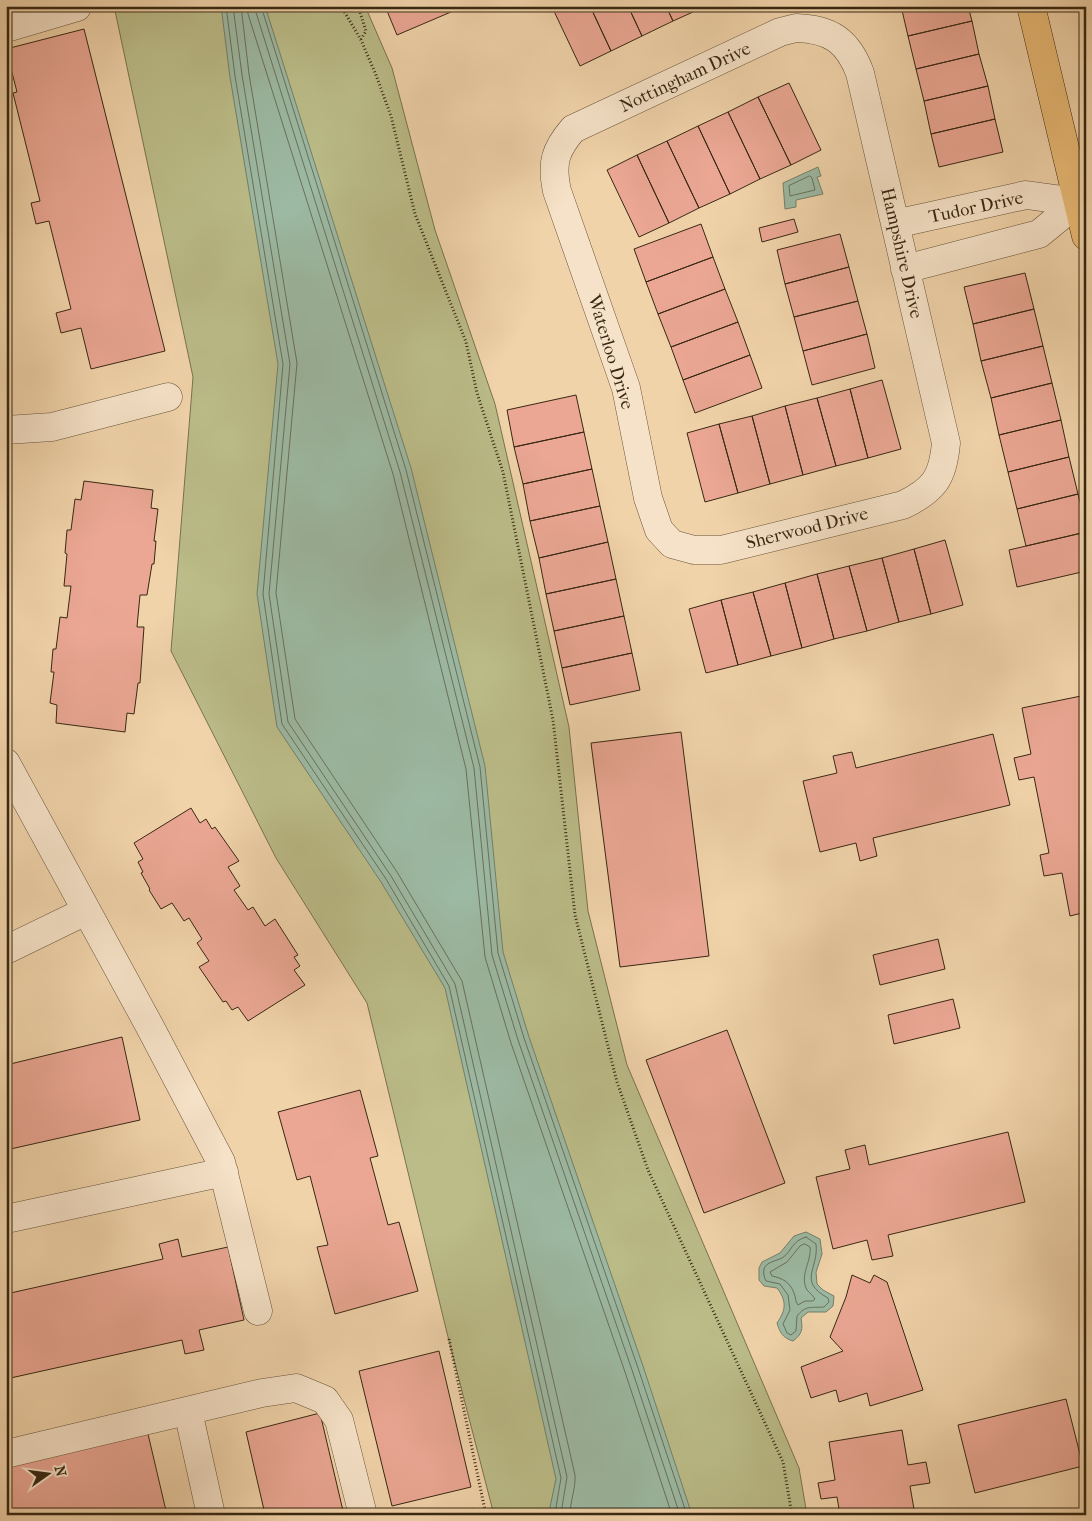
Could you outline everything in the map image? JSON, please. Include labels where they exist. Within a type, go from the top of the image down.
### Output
[{"type":"main road","points":[[1031,6],[1086,236]]},
{"type":"street","points":[[6,28],[77,8]]},
{"type":"street","name":"Nottingham Drive","points":[[555,157],[562,142],[574,129],[780,32],[796,28],[813,28],[830,34]]},
{"type":"street","name":"Hampshire Drive","points":[[830,34],[843,44],[854,57],[860,73],[946,443],[944,464],[935,482]]},
{"type":"street","name":"Waterloo Drive","points":[[555,157],[554,174],[558,191],[626,388],[648,498],[659,530],[672,544]]},
{"type":"street","name":"Tudor Drive","points":[[895,224],[1026,195],[1078,202]]},
{"type":"street","points":[[905,269],[1039,234],[1078,202]]},
{"type":"street","points":[[6,430],[52,427],[168,397]]},
{"type":"street","name":"Sherwood Drive","points":[[672,544],[694,550],[721,550],[903,505],[921,496],[935,482]]},
{"type":"street","points":[[6,763],[221,1162],[258,1311]]},
{"type":"street","points":[[6,950],[86,911]]},
{"type":"street","points":[[6,1219],[224,1172]]},
{"type":"street","points":[[6,1454],[262,1393],[296,1388],[325,1400],[339,1420],[364,1515]]},
{"type":"street","points":[[188,1411],[211,1515]]},
{"type":"path","points":[[341,6],[361,40],[391,116],[415,214],[466,342],[477,393],[503,472],[554,720],[575,915],[617,1082],[648,1170],[783,1462],[792,1515]]},
{"type":"path","points":[[358,6],[366,31],[361,40]]},
{"type":"path","points":[[449,1338],[486,1515]]},
{"type":"green space","points":[[114,6],[365,6],[392,68],[435,230],[495,404],[569,727],[588,911],[627,1065],[799,1468],[807,1515],[494,1515],[447,1333],[367,1003],[276,858],[171,651],[193,377]]},
{"type":"water","points":[[221,6],[265,6],[411,468],[485,766],[503,952],[529,1037],[643,1366],[692,1515],[552,1515],[550,1507],[556,1479],[445,988],[381,882],[277,727],[257,594],[278,364],[230,77]]},
{"type":"water","points":[[818,167],[821,176],[817,177],[823,194],[796,200],[796,207],[785,209],[783,183]]},
{"type":"water","points":[[806,1232],[820,1239],[822,1254],[816,1272],[817,1284],[834,1296],[833,1306],[826,1312],[808,1312],[801,1318],[801,1331],[793,1341],[782,1335],[777,1323],[784,1310],[784,1301],[777,1288],[764,1286],[759,1280],[759,1268],[762,1262],[780,1253],[794,1236]]},
{"type":"building","points":[[385,6],[465,6],[397,35]]},
{"type":"building","points":[[553,6],[590,6],[611,51],[580,66]]},
{"type":"building","points":[[590,6],[628,6],[642,36],[611,51]]},
{"type":"building","points":[[628,6],[666,6],[673,21],[642,36]]},
{"type":"building","points":[[666,6],[704,6],[704,7],[673,21]]},
{"type":"building","points":[[901,6],[968,6],[972,21],[908,36]]},
{"type":"building","points":[[972,21],[979,54],[916,69],[908,36]]},
{"type":"building","points":[[84,29],[165,351],[91,369],[81,328],[61,333],[56,313],[71,309],[49,221],[36,224],[31,203],[40,201],[13,93],[17,92],[6,49]]},
{"type":"building","points":[[979,54],[988,86],[924,101],[916,69]]},
{"type":"building","points":[[789,83],[821,150],[791,165],[758,97]]},
{"type":"building","points":[[988,86],[995,119],[931,134],[924,101]]},
{"type":"building","points":[[758,97],[791,165],[760,179],[728,112]]},
{"type":"building","points":[[728,112],[760,179],[730,194],[698,126]]},
{"type":"building","points":[[995,119],[1003,152],[939,167],[931,134]]},
{"type":"building","points":[[698,126],[730,194],[699,208],[667,141]]},
{"type":"building","points":[[667,141],[699,208],[669,223],[637,155]]},
{"type":"building","points":[[637,155],[669,223],[639,237],[607,170]]},
{"type":"building","points":[[794,219],[798,232],[762,242],[759,228]]},
{"type":"building","points":[[701,224],[713,257],[646,282],[634,249]]},
{"type":"building","points":[[840,234],[849,267],[785,284],[777,250]]},
{"type":"building","points":[[713,257],[725,289],[658,314],[646,282]]},
{"type":"building","points":[[849,267],[858,301],[794,317],[785,284]]},
{"type":"building","points":[[1025,273],[1034,309],[973,324],[964,287]]},
{"type":"building","points":[[725,289],[738,322],[671,347],[658,314]]},
{"type":"building","points":[[858,301],[867,334],[803,351],[794,317]]},
{"type":"building","points":[[1034,309],[1043,346],[981,361],[973,324]]},
{"type":"building","points":[[738,322],[750,355],[683,380],[671,347]]},
{"type":"building","points":[[867,334],[875,368],[812,385],[803,351]]},
{"type":"building","points":[[1043,346],[1052,383],[991,398],[981,361]]},
{"type":"building","points":[[750,355],[762,388],[695,413],[683,380]]},
{"type":"building","points":[[882,380],[901,449],[868,458],[850,389]]},
{"type":"building","points":[[1052,383],[1061,420],[999,435],[991,398]]},
{"type":"building","points":[[850,389],[868,458],[836,466],[817,398]]},
{"type":"building","points":[[576,395],[584,432],[514,447],[507,410]]},
{"type":"building","points":[[817,398],[836,466],[803,475],[785,406]]},
{"type":"building","points":[[785,406],[803,475],[770,484],[752,416]]},
{"type":"building","points":[[752,416],[770,484],[738,493],[719,424]]},
{"type":"building","points":[[1061,420],[1069,457],[1008,472],[999,435]]},
{"type":"building","points":[[719,424],[738,493],[705,502],[687,433]]},
{"type":"building","points":[[584,432],[592,469],[523,484],[514,447]]},
{"type":"building","points":[[1069,457],[1078,494],[1017,509],[1008,472]]},
{"type":"building","points":[[592,469],[600,506],[530,521],[523,484]]},
{"type":"building","points":[[84,481],[153,490],[151,508],[158,509],[154,541],[156,541],[154,564],[152,564],[147,595],[140,595],[137,627],[144,627],[140,683],[138,683],[134,714],[127,713],[125,732],[56,723],[57,705],[50,703],[54,672],[51,672],[53,649],[56,649],[60,617],[67,618],[71,586],[64,586],[67,530],[71,530],[75,499],[81,500]]},
{"type":"building","points":[[1078,494],[1086,532],[1026,546],[1017,509]]},
{"type":"building","points":[[600,506],[608,542],[539,558],[530,521]]},
{"type":"building","points":[[1086,532],[1086,571],[1017,587],[1009,550]]},
{"type":"building","points":[[945,540],[963,605],[931,614],[914,549]]},
{"type":"building","points":[[608,542],[616,579],[546,594],[539,558]]},
{"type":"building","points":[[914,549],[931,614],[899,622],[882,558]]},
{"type":"building","points":[[882,558],[899,622],[867,631],[849,566]]},
{"type":"building","points":[[849,566],[867,631],[834,639],[817,574]]},
{"type":"building","points":[[817,574],[834,639],[802,648],[785,583]]},
{"type":"building","points":[[616,579],[624,616],[554,631],[546,594]]},
{"type":"building","points":[[785,583],[802,648],[771,656],[753,592]]},
{"type":"building","points":[[753,592],[771,656],[738,665],[721,600]]},
{"type":"building","points":[[721,600],[738,665],[706,673],[689,609]]},
{"type":"building","points":[[624,616],[632,653],[562,668],[554,631]]},
{"type":"building","points":[[632,653],[640,690],[570,705],[562,668]]},
{"type":"building","points":[[1086,695],[1086,912],[1070,916],[1062,873],[1044,876],[1040,855],[1049,853],[1034,777],[1019,780],[1014,758],[1031,754],[1022,708]]},
{"type":"building","points":[[681,732],[709,956],[620,967],[591,743]]},
{"type":"building","points":[[993,734],[1010,805],[873,838],[877,856],[860,861],[856,843],[820,852],[803,781],[837,773],[833,756],[852,752],[856,768]]},
{"type":"building","points":[[191,808],[200,823],[206,819],[212,829],[215,827],[239,861],[228,867],[240,886],[234,890],[248,910],[253,907],[265,926],[275,919],[298,955],[294,957],[300,966],[294,970],[305,985],[248,1021],[238,1007],[232,1010],[226,1001],[223,1002],[199,967],[209,961],[197,943],[202,939],[189,918],[184,921],[172,903],[161,909],[149,890],[138,862],[143,859],[134,843]]},
{"type":"building","points":[[938,939],[945,969],[880,985],[873,955]]},
{"type":"building","points":[[953,999],[960,1028],[894,1044],[888,1015]]},
{"type":"building","points":[[727,1030],[785,1183],[704,1213],[646,1060]]},
{"type":"building","points":[[122,1037],[140,1120],[6,1150],[6,1065]]},
{"type":"building","points":[[360,1090],[378,1156],[370,1158],[388,1225],[399,1222],[418,1291],[335,1314],[317,1247],[328,1245],[310,1176],[297,1180],[278,1112]]},
{"type":"building","points":[[1008,1132],[1025,1202],[888,1235],[893,1256],[872,1260],[867,1240],[833,1249],[816,1177],[850,1169],[845,1150],[865,1145],[869,1165]]},
{"type":"building","points":[[178,1239],[182,1257],[228,1247],[244,1320],[199,1330],[204,1350],[185,1354],[182,1340],[6,1379],[6,1294],[163,1259],[159,1244]]},
{"type":"building","points":[[852,1275],[870,1283],[874,1275],[887,1282],[923,1390],[870,1406],[867,1393],[839,1402],[836,1390],[811,1398],[801,1367],[843,1351],[830,1337],[846,1297]]},
{"type":"building","points":[[439,1351],[471,1487],[392,1506],[359,1371]]},
{"type":"building","points":[[1066,1399],[1083,1466],[975,1493],[958,1425]]},
{"type":"building","points":[[320,1413],[344,1515],[259,1515],[258,1512],[264,1510],[246,1432]]},
{"type":"building","points":[[902,1430],[908,1465],[926,1462],[930,1483],[910,1486],[915,1515],[840,1515],[837,1497],[821,1499],[818,1483],[835,1480],[829,1442]]},
{"type":"building","points":[[148,1434],[167,1515],[6,1515],[6,1467]]},
{"type":"building","points":[[473,1509],[475,1515],[447,1515]]}]
